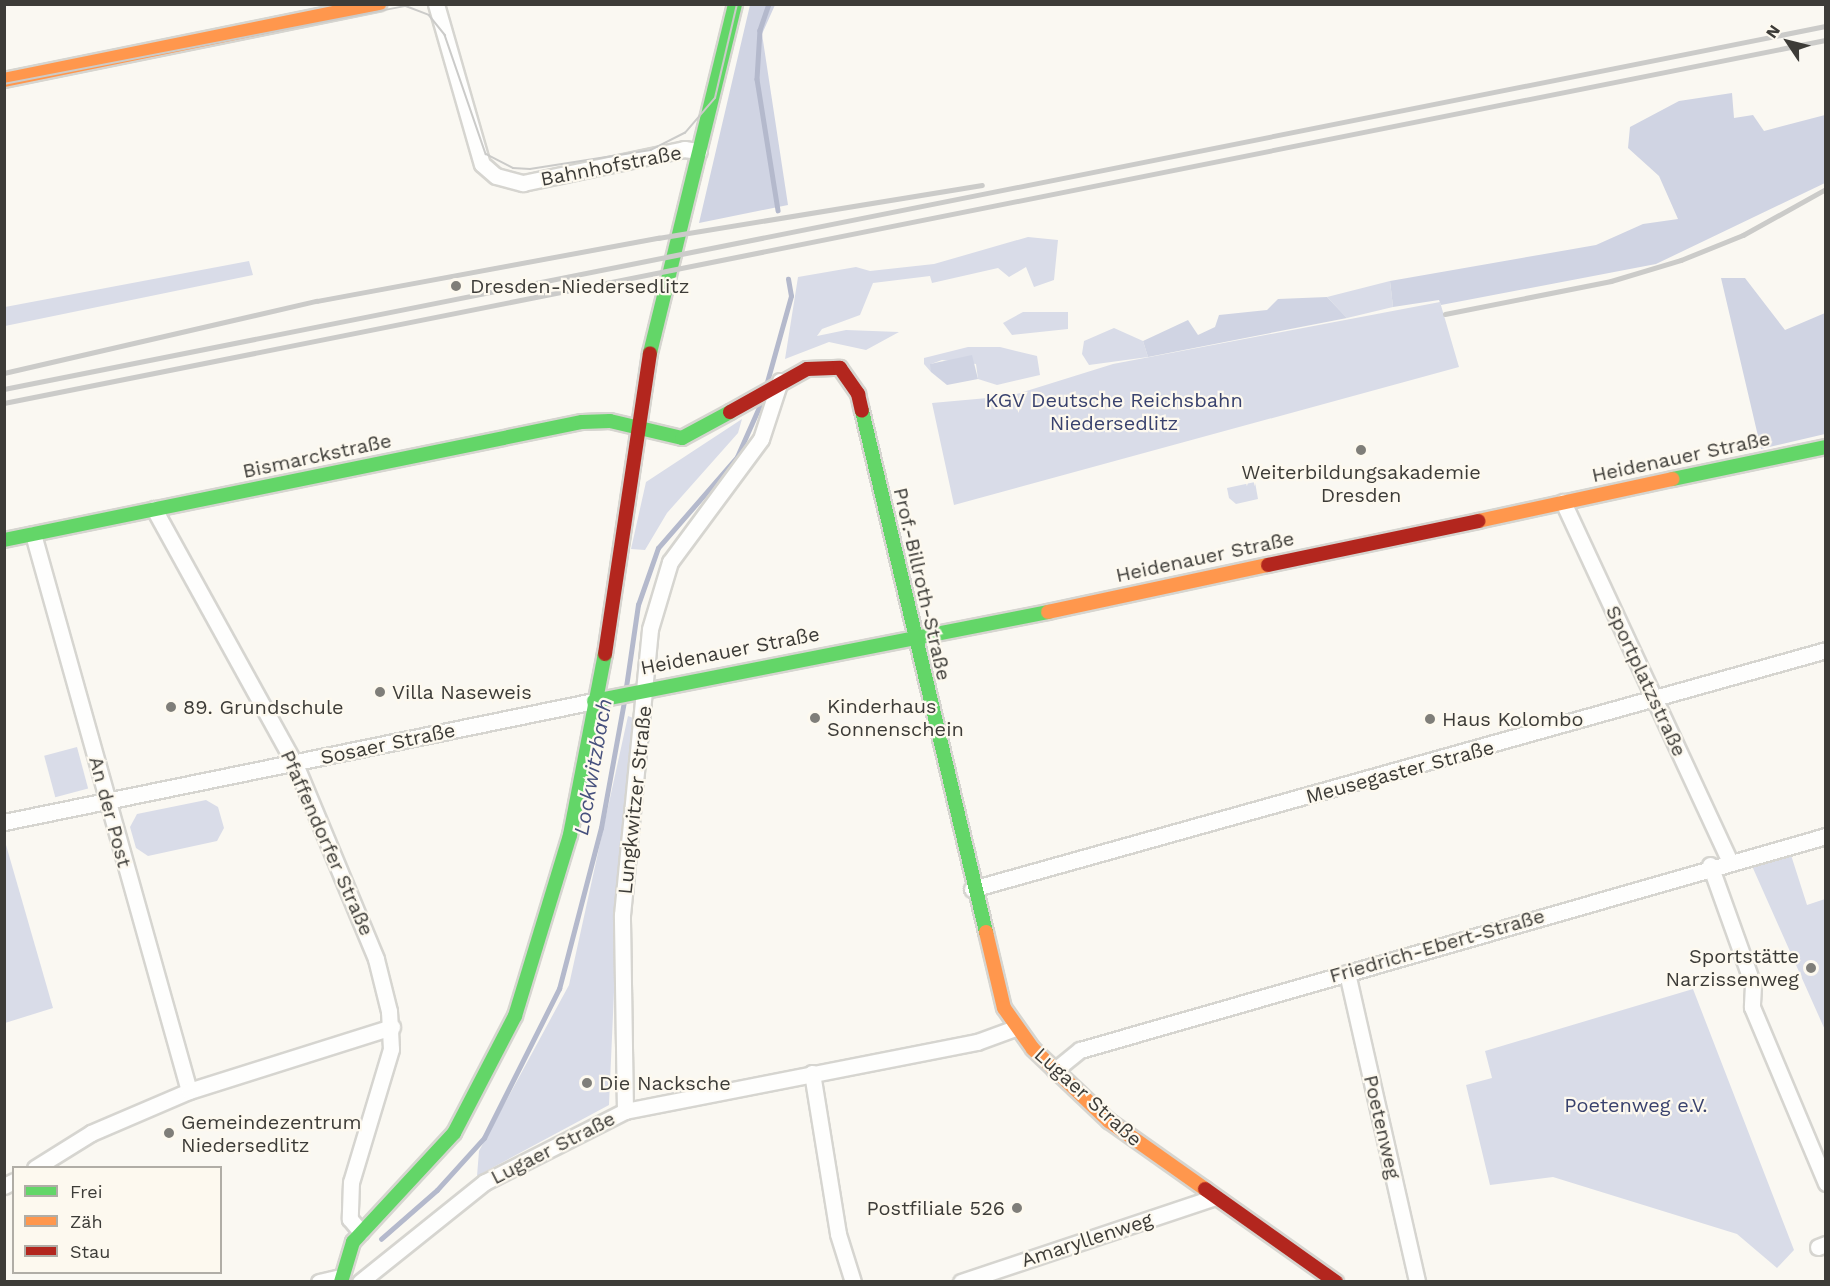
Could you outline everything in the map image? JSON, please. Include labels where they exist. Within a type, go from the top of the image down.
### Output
[{"type":"street","points":[[4,80],[380,4]]},
{"type":"street","name":"Bahnhofstraße","points":[[436,4],[482,164],[496,176],[524,183],[684,150],[699,152]]},
{"type":"street","points":[[319,1281],[340,1279],[346,1253],[361,1232],[443,1149],[515,1016],[570,835],[616,591],[641,389],[735,4]]},
{"type":"street","name":"Prof.-Billroth-Straße","points":[[637,429],[682,438],[778,383],[828,366],[854,384],[996,991],[1015,1028]]},
{"type":"street","name":"Lungkwitzer Straße","points":[[625,1111],[622,915],[642,688],[651,629],[670,562],[751,456],[777,400],[778,383]]},
{"type":"street","name":"Bismarckstraße","points":[[4,540],[582,422],[610,421],[637,429]]},
{"type":"street","name":"Heidenauer Straße","points":[[594,701],[613,693],[894,638],[914,640],[1826,447]]},
{"type":"street","name":"Sportplatzstraße","points":[[1563,502],[1651,703],[1729,860]]},
{"type":"street","name":"Pfaffendorfer Straße","points":[[154,509],[295,764],[364,918],[392,1027],[388,1067],[351,1182],[350,1219],[361,1232]]},
{"type":"street","name":"An der Post","points":[[33,534],[189,1091]]},
{"type":"street","name":"Meusegaster Straße","points":[[972,890],[1651,703],[1826,650]]},
{"type":"street","name":"Sosaer Straße","points":[[4,822],[594,701]]},
{"type":"street","name":"Friedrich-Ebert-Straße","points":[[1055,1070],[1080,1050],[1710,865],[1826,836]]},
{"type":"street","points":[[1710,865],[1753,985],[1752,1007],[1826,1183]]},
{"type":"street","name":"Poetenweg","points":[[1347,973],[1418,1281]]},
{"type":"street","points":[[37,1166],[91,1133],[189,1091],[392,1027]]},
{"type":"street","name":"Lugaer Straße","points":[[360,1281],[485,1182],[625,1111],[977,1042],[1015,1028],[1109,1121],[1212,1198],[1336,1281]]},
{"type":"street","points":[[812,1073],[838,1234],[853,1281]]},
{"type":"street","name":"Amaryllenweg","points":[[961,1281],[1212,1198]]},
{"type":"green space","points":[[1028,237],[1058,240],[1054,280],[1034,287],[1026,267],[1009,277],[998,268],[932,283],[930,276],[873,283],[860,315],[822,329],[817,336],[846,330],[899,332],[866,350],[829,342],[785,359],[798,277],[856,267],[870,271],[934,264]]},
{"type":"green space","points":[[249,261],[253,275],[5,326],[5,307]]},
{"type":"green space","points":[[1390,281],[1393,307],[1347,318],[1327,297]]},
{"type":"green space","name":"KGV Deutsche Reichsbahn Niedersedlitz","points":[[1440,302],[1459,367],[954,505],[932,403],[1010,396],[1113,364]]},
{"type":"green space","points":[[1023,312],[1068,312],[1068,329],[1012,335],[1003,323]]},
{"type":"green space","points":[[1114,328],[1143,341],[1148,357],[1089,365],[1082,354],[1084,341]]},
{"type":"green space","points":[[968,347],[1000,347],[1037,356],[1040,375],[997,385],[978,379],[976,364],[942,360],[931,364],[931,372],[924,364],[924,358]]},
{"type":"green space","points":[[742,419],[738,433],[667,513],[645,550],[631,549],[646,482]]},
{"type":"green space","points":[[1255,482],[1258,499],[1236,504],[1229,498],[1227,488]]},
{"type":"green space","points":[[628,716],[636,719],[620,857],[609,1105],[477,1176],[479,1151],[569,985]]},
{"type":"green space","points":[[77,747],[88,789],[55,797],[44,756]]},
{"type":"green space","points":[[206,800],[218,807],[224,828],[217,841],[148,856],[136,848],[130,827],[137,814]]},
{"type":"green space","points":[[4,838],[53,1008],[5,1023],[4,1023]]},
{"type":"green space","name":"Sportstätte Narzissenweg","points":[[1791,855],[1807,905],[1825,899],[1825,1030],[1752,866]]},
{"type":"green space","name":"Poetenweg e.V.","points":[[1693,989],[1794,1250],[1777,1268],[1737,1234],[1553,1177],[1490,1185],[1466,1085],[1492,1078],[1485,1051]]},
{"type":"shaded area","points":[[750,5],[775,5],[762,34],[788,205],[699,223]]},
{"type":"shaded area","points":[[1732,93],[1734,118],[1753,115],[1764,131],[1825,115],[1825,183],[1656,264],[1441,305],[1439,300],[1393,307],[1390,281],[1596,245],[1643,224],[1678,219],[1659,176],[1628,148],[1630,127],[1679,101]]},
{"type":"shaded area","points":[[1721,278],[1745,278],[1785,330],[1825,313],[1825,434],[1761,449]]},
{"type":"shaded area","points":[[1327,297],[1347,318],[1148,357],[1143,341],[1188,320],[1198,335],[1215,327],[1219,315],[1267,310],[1278,299]]},
{"type":"shaded area","points":[[972,355],[978,379],[947,385],[931,372],[930,364]]},
{"type":"waterway","name":"Lockwitzbach","points":[[769,4],[760,30],[757,79],[778,210]]},
{"type":"waterway","name":"Lockwitzbach","points":[[767,382],[791,296],[788,279]]},
{"type":"waterway","name":"Lockwitzbach","points":[[626,687],[638,605],[658,548],[737,457],[760,405]]},
{"type":"waterway","name":"Lockwitzbach","points":[[381,1239],[437,1190],[484,1138],[559,989],[601,828],[624,702]]},
{"type":"tram line","points":[[4,84],[406,6],[429,15],[445,35],[486,154],[513,168],[530,169],[651,150],[685,133],[715,98],[737,4]]},
{"type":"railway","points":[[4,389],[1826,26]]},
{"type":"railway","points":[[4,403],[1826,40]]},
{"type":"railway","points":[[4,373],[317,301],[658,238],[982,185]]},
{"type":"railway","points":[[1445,314],[1611,281],[1681,260],[1743,235],[1826,189]]},
{"type":"traffic: fast","points":[[650,353],[735,4]]},
{"type":"traffic: fast","points":[[862,411],[986,932]]},
{"type":"traffic: fast","points":[[4,540],[582,422],[610,421],[682,438],[730,412]]},
{"type":"traffic: fast","points":[[1673,479],[1826,447]]},
{"type":"traffic: fast","points":[[594,701],[1048,612]]},
{"type":"traffic: fast","points":[[341,1282],[353,1242],[454,1133],[515,1016],[570,835],[605,654]]},
{"type":"traffic: slow","points":[[4,80],[379,4]]},
{"type":"traffic: slow","points":[[1478,521],[1673,479]]},
{"type":"traffic: slow","points":[[1048,612],[1268,565]]},
{"type":"traffic: slow","points":[[986,932],[1004,1008],[1033,1049],[1109,1121],[1205,1189]]},
{"type":"traffic: jam","points":[[605,654],[650,353]]},
{"type":"traffic: jam","points":[[730,412],[807,369],[840,368],[858,394],[862,411]]},
{"type":"traffic: jam","points":[[1268,565],[1478,521]]},
{"type":"traffic: jam","points":[[1205,1189],[1336,1282]]},
{"type":"place","name":"Dresden-Niedersedlitz","points":[[456,286]]},
{"type":"place","name":"Weiterbildungsakademie Dresden","points":[[1361,450]]},
{"type":"place","name":"Villa Naseweis","points":[[380,692]]},
{"type":"place","name":"89. Grundschule","points":[[171,707]]},
{"type":"place","name":"Kinderhaus Sonnenschein","points":[[815,718]]},
{"type":"place","name":"Haus Kolombo","points":[[1430,719]]},
{"type":"place","name":"Sportstätte Narzissenweg","points":[[1811,968]]},
{"type":"place","name":"Die Nacksche","points":[[587,1083]]},
{"type":"place","name":"Gemeindezentrum Niedersedlitz","points":[[169,1133]]},
{"type":"place","name":"Postfiliale 526","points":[[1017,1208]]}]
